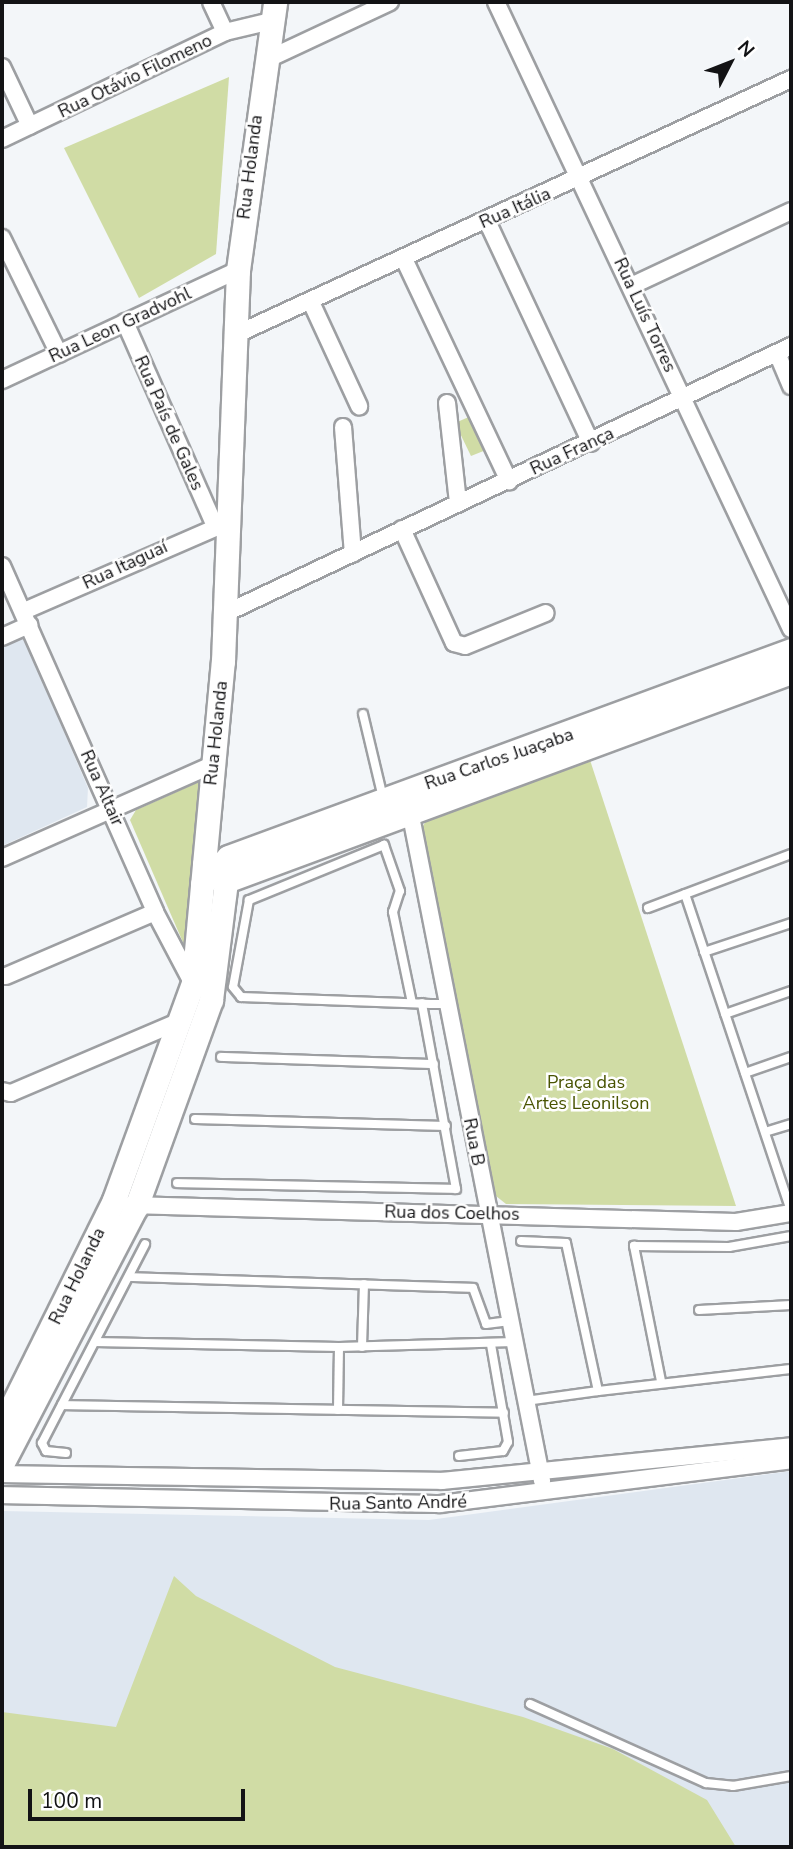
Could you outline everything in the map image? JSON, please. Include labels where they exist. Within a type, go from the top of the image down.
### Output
[{"type":"street","points":[[211,2],[225,32]]},
{"type":"street","points":[[266,60],[390,2]]},
{"type":"street","name":"Rua Luís Torres","points":[[496,2],[791,629]]},
{"type":"street","name":"Rua Otávio Filomeno","points":[[2,139],[273,11]]},
{"type":"street","name":"Rua Holanda","points":[[2,1464],[136,1207],[210,1005],[212,765],[226,613],[221,523],[237,334],[238,270],[273,11]]},
{"type":"street","points":[[2,66],[30,126]]},
{"type":"street","name":"Rua Itália","points":[[237,334],[581,178],[791,79]]},
{"type":"street","points":[[631,286],[791,211]]},
{"type":"street","points":[[487,221],[591,443]]},
{"type":"street","points":[[2,238],[59,354]]},
{"type":"street","points":[[404,259],[509,481]]},
{"type":"street","name":"Rua Leon Gradvohl","points":[[2,380],[238,270]]},
{"type":"street","points":[[311,302],[359,406]]},
{"type":"street","name":"Rua País de Gales","points":[[125,322],[221,523]]},
{"type":"street","points":[[784,349],[791,386]]},
{"type":"street","name":"Rua França","points":[[226,613],[591,443],[784,349]]},
{"type":"street","points":[[447,403],[458,503]]},
{"type":"street","points":[[343,427],[353,554]]},
{"type":"street","name":"Rua Itaguaí","points":[[2,637],[26,618],[221,523]]},
{"type":"street","points":[[402,529],[454,643],[465,646],[546,613]]},
{"type":"street","name":"Rua Altair","points":[[2,566],[155,912],[193,983],[210,1005]]},
{"type":"street","name":"Rua Carlos Juaçaba","points":[[211,876],[791,650]]},
{"type":"street","name":"Rua Carlos Juaçaba","points":[[211,876],[228,857],[383,798],[408,800],[791,672]]},
{"type":"street","points":[[2,858],[212,765]]},
{"type":"street","name":"Rua B","points":[[408,800],[544,1493]]},
{"type":"street","name":"Rua Holanda","points":[[2,1426],[114,1200],[182,1020],[193,983],[211,876]]},
{"type":"street","points":[[6,975],[155,912]]},
{"type":"street","points":[[2,1091],[11,1093],[182,1020]]},
{"type":"street","name":"Rua dos Coelhos","points":[[114,1200],[136,1207],[487,1213],[736,1222],[791,1212]]},
{"type":"street","name":"Rua Santo André","points":[[2,1474],[345,1483],[541,1471],[791,1446]]},
{"type":"street","name":"Rua Santo André","points":[[2,1495],[365,1504],[544,1493],[791,1460]]},
{"type":"lane","points":[[363,714],[383,798]]},
{"type":"lane","points":[[177,1183],[451,1192],[458,1184],[434,1065],[417,1003],[393,912],[400,891],[384,845],[249,900],[233,987],[241,997],[417,1003],[447,1004]]},
{"type":"lane","points":[[648,908],[791,855]]},
{"type":"lane","points":[[685,894],[791,1212]]},
{"type":"lane","points":[[704,951],[791,923]]},
{"type":"lane","points":[[725,1014],[791,991]]},
{"type":"lane","points":[[221,1057],[434,1065]]},
{"type":"lane","points":[[745,1073],[791,1058]]},
{"type":"lane","points":[[195,1119],[446,1126]]},
{"type":"lane","points":[[765,1132],[791,1124]]},
{"type":"lane","points":[[661,1381],[634,1246],[729,1247],[791,1236]]},
{"type":"lane","points":[[521,1241],[566,1243],[598,1391]]},
{"type":"lane","points":[[66,1453],[46,1451],[41,1443],[145,1244]]},
{"type":"lane","points":[[129,1277],[474,1288],[481,1294],[486,1324],[510,1321]]},
{"type":"lane","points":[[362,1347],[363,1284]]},
{"type":"lane","points":[[699,1310],[791,1305]]},
{"type":"lane","points":[[95,1342],[339,1347],[491,1345],[514,1342]]},
{"type":"lane","points":[[459,1456],[507,1447],[504,1413],[491,1345]]},
{"type":"lane","points":[[338,1410],[339,1347]]},
{"type":"lane","points":[[526,1401],[661,1381],[791,1369]]},
{"type":"lane","points":[[62,1405],[504,1413]]},
{"type":"lane","points":[[530,1704],[706,1783],[733,1786],[791,1776]]},
{"type":"shaded area","points":[[23,636],[88,788],[87,807],[2,846],[2,645]]},
{"type":"shaded area","points":[[791,1471],[791,1847],[2,1847],[2,1511],[429,1520]]},
{"type":"green space","points":[[229,77],[216,254],[139,298],[64,148]]},
{"type":"green space","points":[[471,416],[486,450],[471,456],[455,423]]},
{"type":"green space","name":"Praça das Artes Leonilson","points":[[589,757],[736,1206],[506,1204],[496,1196],[423,826],[431,812]]},
{"type":"green space","points":[[201,781],[185,947],[130,820],[136,810]]},
{"type":"green space","points":[[174,1576],[196,1596],[335,1667],[523,1717],[613,1749],[707,1800],[736,1847],[2,1847],[2,1712],[116,1727]]}]
